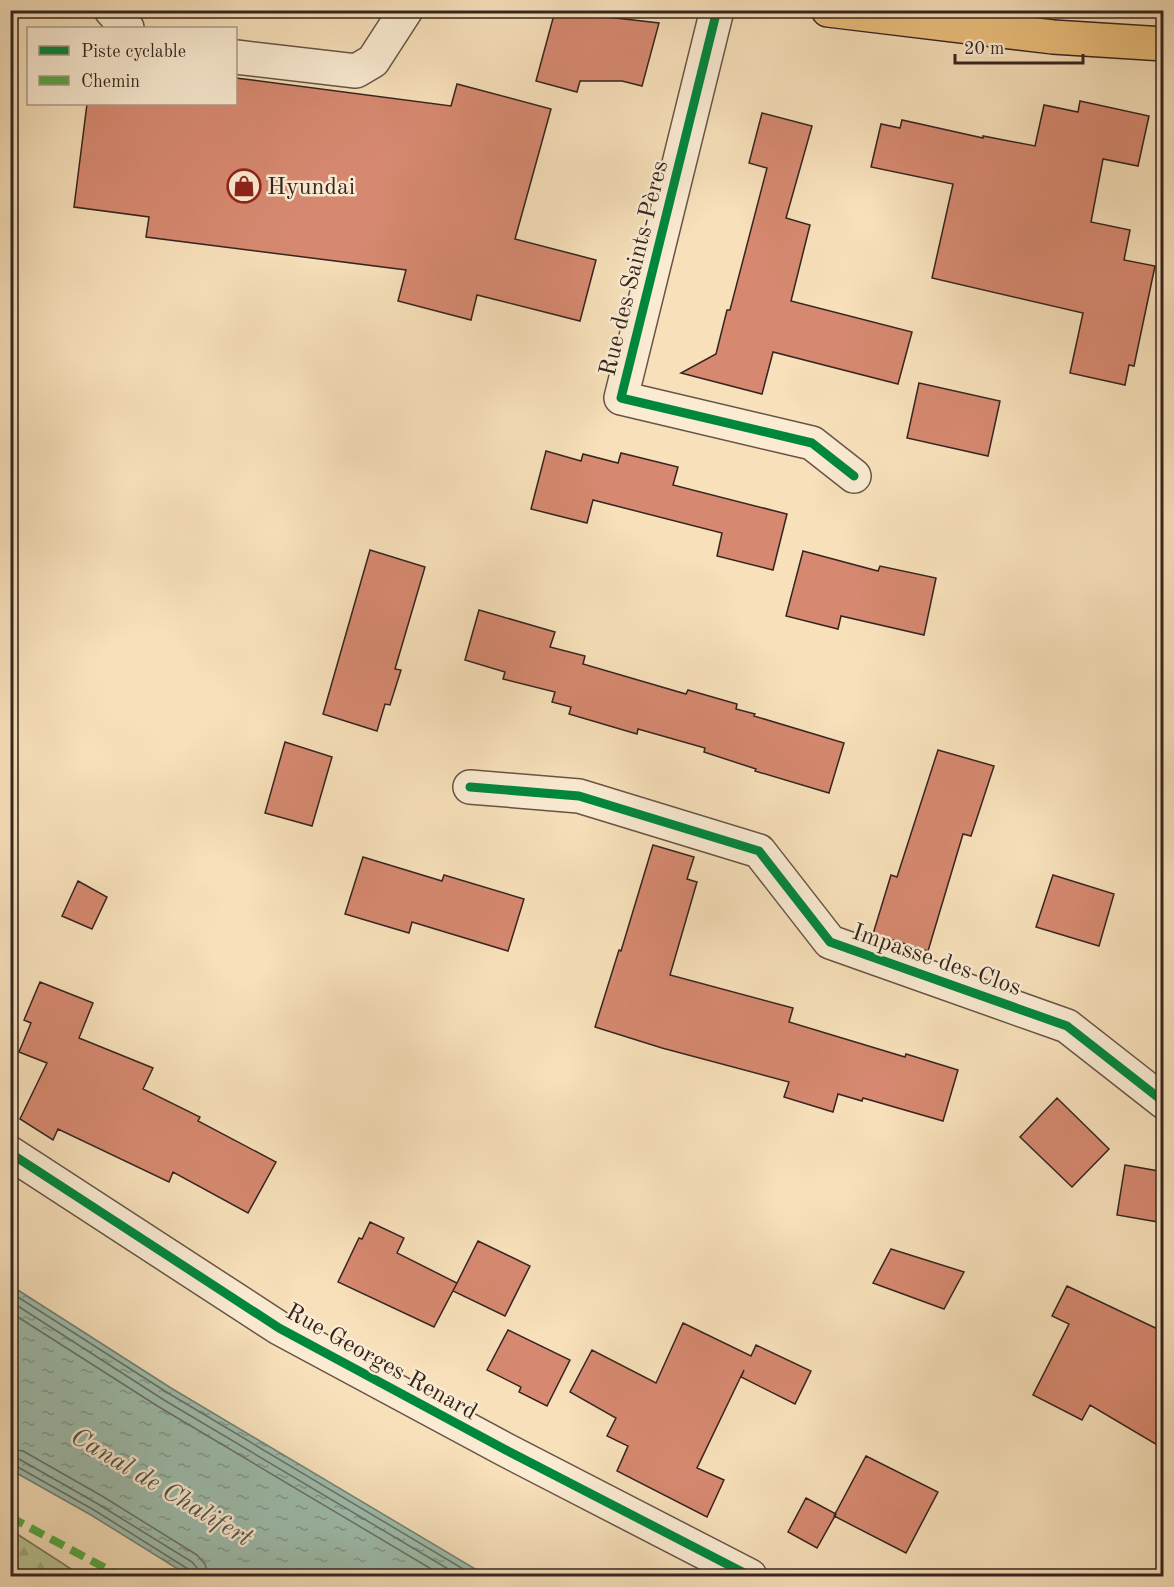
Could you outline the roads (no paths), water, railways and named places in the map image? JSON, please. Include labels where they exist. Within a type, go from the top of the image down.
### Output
[{"type":"main road","points":[[828,10],[1053,37],[1164,44]]},
{"type":"street","points":[[111,10],[126,27]]},
{"type":"street","points":[[237,57],[356,71],[373,61],[406,10]]},
{"type":"street","name":"Rue des Saints-Pères","points":[[717,10],[621,398],[812,443],[854,476]]},
{"type":"street","name":"Impasse des Clos","points":[[470,787],[579,796],[759,851],[830,942],[1067,1026],[1164,1102]]},
{"type":"street","name":"Rue Georges Renard","points":[[10,1154],[279,1328],[504,1449],[750,1576]]},
{"type":"water","name":"Canal de Chalifert","points":[[10,1285],[171,1388],[487,1576],[189,1576],[91,1515],[11,1470]]},
{"type":"place","name":"Hyundai","points":[[244,186]]}]
